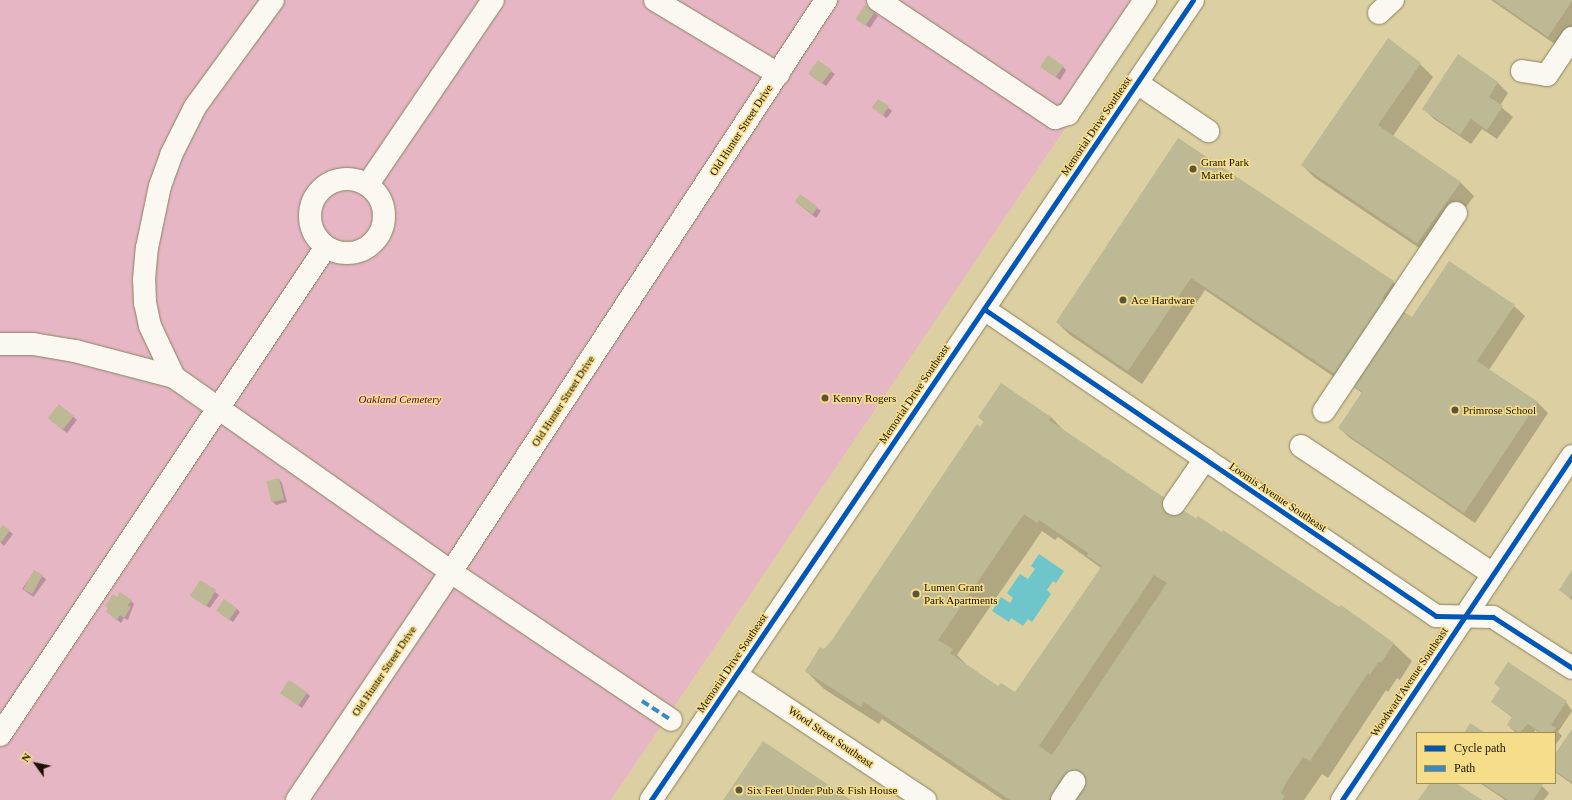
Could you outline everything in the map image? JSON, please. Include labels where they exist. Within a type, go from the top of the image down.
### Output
[{"type":"street","points":[[174,377],[150,326],[145,303],[144,280],[147,248],[160,186],[171,155],[195,107],[273,0]]},
{"type":"street","points":[[368,184],[493,0]]},
{"type":"street","points":[[655,0],[778,74]]},
{"type":"street","name":"Old Hunter Street Drive","points":[[297,800],[451,572],[826,0]]},
{"type":"street","points":[[878,0],[1055,118],[1068,114],[1144,0]]},
{"type":"street","name":"Memorial Drive Southeast","points":[[651,800],[1193,0]]},
{"type":"street","points":[[1522,71],[1547,75],[1572,38]]},
{"type":"street","points":[[1137,82],[1208,131]]},
{"type":"street","points":[[346,178],[368,184],[382,203],[383,226],[378,236],[360,251],[342,252],[326,247],[312,228],[311,205],[316,195],[324,186],[346,178]]},
{"type":"street","points":[[1324,412],[1456,213]]},
{"type":"street","points":[[0,735],[220,409],[326,247]]},
{"type":"street","name":"Loomis Avenue Southeast","points":[[984,309],[1436,616],[1494,617],[1572,668]]},
{"type":"street","points":[[0,344],[33,344],[75,351],[174,377],[451,572],[671,720]]},
{"type":"street","points":[[1301,446],[1493,574]]},
{"type":"street","name":"Woodward Avenue Southeast","points":[[1342,800],[1572,456]]},
{"type":"street","points":[[1174,504],[1205,459]]},
{"type":"street","name":"Wood Street Southeast","points":[[736,675],[925,800]]},
{"type":"street","points":[[1062,800],[1074,782]]},
{"type":"green space","name":"Oakland Cemetery","points":[[0,0],[1152,0],[611,800],[0,800]]},
{"type":"water","points":[[1039,554],[1064,571],[1056,583],[1053,581],[1047,590],[1051,594],[1032,622],[1028,619],[1023,626],[1011,618],[1009,622],[992,611],[1001,597],[1010,603],[1013,598],[1007,593],[1020,574],[1028,579],[1035,569],[1031,566]]},
{"type":"building","points":[[1494,0],[1572,0],[1572,1],[1548,37]]},
{"type":"building","points":[[865,5],[875,12],[865,26],[855,19]]},
{"type":"building","points":[[1388,38],[1421,63],[1378,125],[1461,182],[1417,243],[1301,165]]},
{"type":"building","points":[[1458,54],[1498,82],[1489,97],[1503,106],[1487,130],[1471,119],[1460,135],[1422,109]]},
{"type":"building","points":[[1048,55],[1064,66],[1056,77],[1040,66]]},
{"type":"building","points":[[818,60],[832,70],[822,84],[808,74]]},
{"type":"building","points":[[878,99],[889,106],[883,115],[872,108]]},
{"type":"building","points":[[1178,138],[1394,281],[1382,298],[1412,317],[1449,261],[1515,305],[1477,361],[1538,402],[1464,513],[1338,428],[1362,392],[1191,278],[1128,371],[1056,322]]},
{"type":"building","points":[[800,194],[818,207],[813,214],[795,201]]},
{"type":"building","name":"Lumen Grant Park Apartments","points":[[1001,383],[1051,417],[1049,420],[1196,519],[1198,516],[1222,532],[1223,530],[1339,607],[1341,605],[1394,643],[1381,663],[1379,661],[1370,675],[1368,673],[1310,761],[1303,757],[1281,793],[1285,796],[1282,800],[1010,800],[864,702],[861,707],[805,671],[820,647],[824,649],[832,640],[977,424],[980,427],[984,421],[978,417]],"holes":[[[1024,514],[1037,523],[1039,520],[1088,553],[1087,556],[1102,566],[1015,692],[1001,683],[998,686],[950,653],[953,649],[938,640]],[[1154,575],[1167,583],[1052,755],[1039,746]]]},
{"type":"building","points":[[59,404],[74,416],[62,430],[48,418]]},
{"type":"building","points":[[279,478],[284,499],[271,502],[266,481]]},
{"type":"building","points":[[3,525],[10,530],[0,544],[0,529]]},
{"type":"building","points":[[34,570],[43,575],[32,594],[23,589]]},
{"type":"building","points":[[1572,570],[1572,595],[1570,598],[1559,590]]},
{"type":"building","points":[[200,580],[216,590],[206,606],[190,596]]},
{"type":"building","points":[[120,592],[132,600],[128,605],[131,607],[124,618],[120,615],[117,620],[106,612],[108,608],[105,606],[113,594],[117,597]]},
{"type":"building","points":[[224,599],[237,608],[229,620],[216,610]]},
{"type":"building","points":[[1508,662],[1567,701],[1551,725],[1556,728],[1553,732],[1540,732],[1528,724],[1520,732],[1518,732],[1507,725],[1512,716],[1491,702],[1500,688],[1494,683]]},
{"type":"building","points":[[289,680],[307,692],[298,706],[280,693]]},
{"type":"building","points":[[1470,723],[1484,732],[1465,732]]},
{"type":"building","points":[[1572,729],[1572,782],[1556,772],[1556,753]]},
{"type":"building","points":[[763,741],[851,800],[723,800]]},
{"type":"building","points":[[1429,784],[1458,784],[1482,800],[1418,800]]},
{"type":"building","points":[[1484,784],[1543,785],[1533,800],[1508,800]]},
{"type":"marked path","points":[[642,701],[671,720]]},
{"type":"cycle path","points":[[651,800],[1193,0]]},
{"type":"cycle path","points":[[984,309],[1436,616],[1493,617],[1572,668]]},
{"type":"cycle path","points":[[1342,800],[1572,456]]},
{"type":"place","name":"Grant Park Market","points":[[1193,169]]},
{"type":"place","name":"Ace Hardware","points":[[1123,300]]},
{"type":"place","name":"Kenny Rogers","points":[[825,398]]},
{"type":"place","name":"Primrose School","points":[[1455,410]]},
{"type":"place","name":"Lumen Grant Park Apartments","points":[[916,594]]},
{"type":"place","name":"Six Feet Under Pub & Fish House","points":[[739,790]]}]
